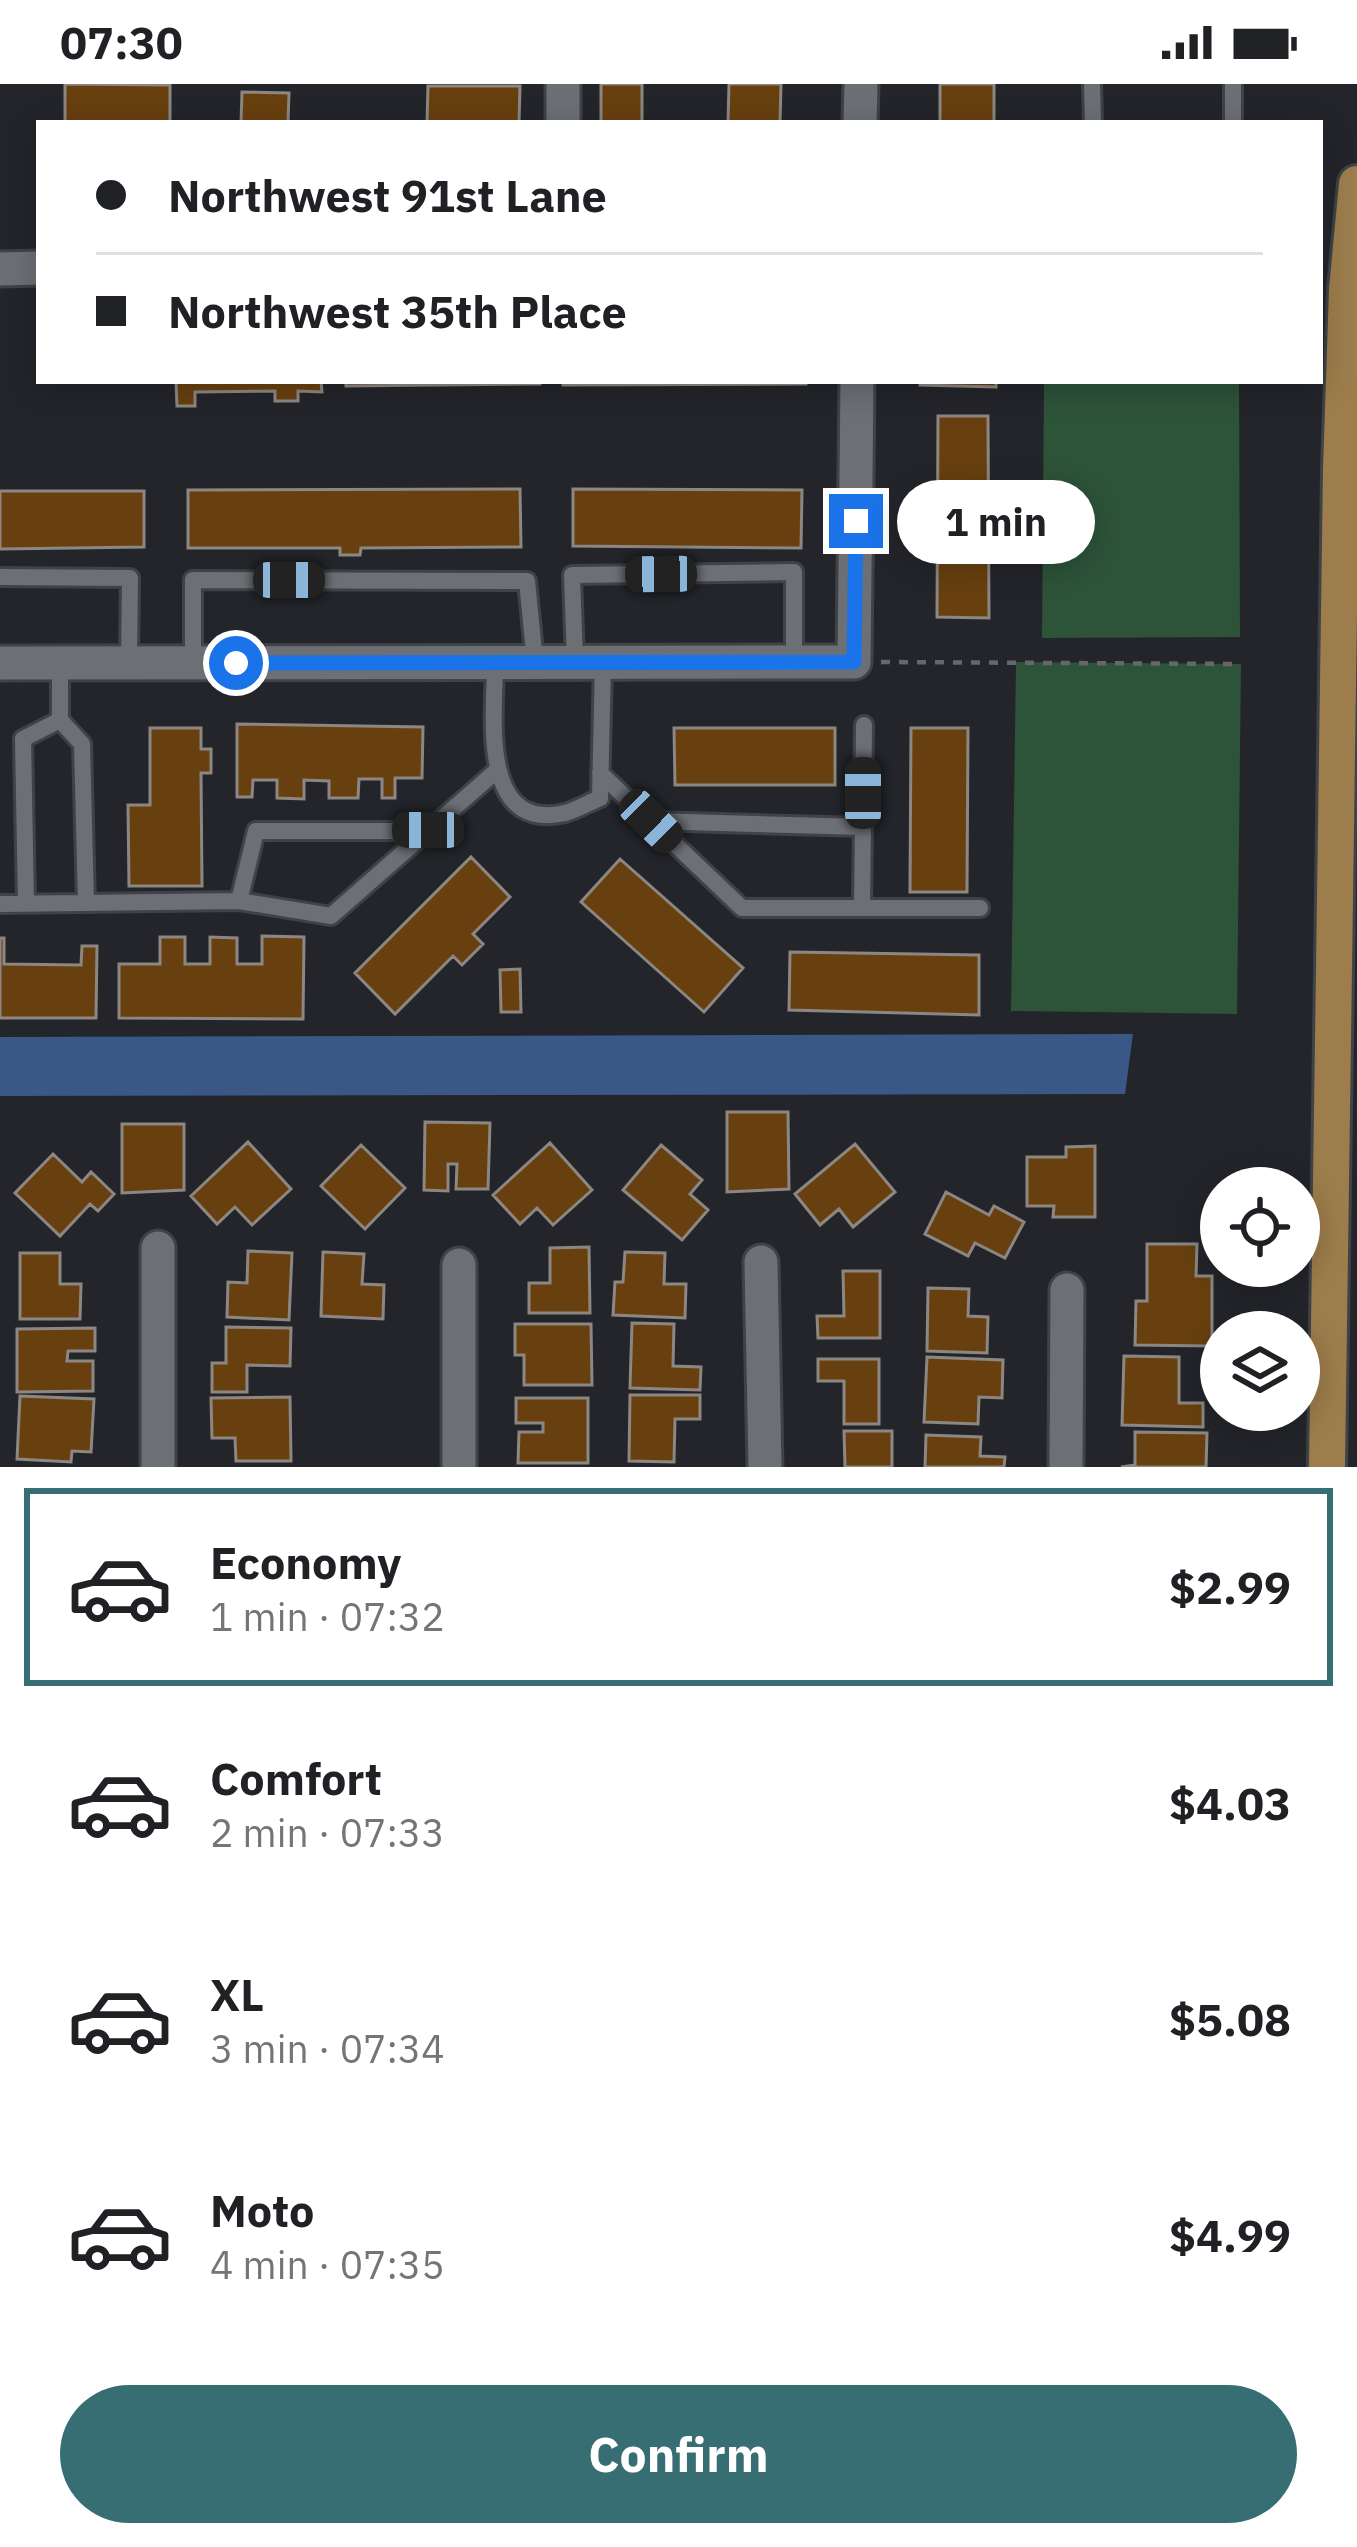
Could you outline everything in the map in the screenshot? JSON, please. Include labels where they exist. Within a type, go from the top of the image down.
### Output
[{"type":"main road","points":[[1327,1467],[1346,992],[1341,288],[1357,184]]},
{"type":"street","points":[[563,84],[563,120]]},
{"type":"street","points":[[860,120],[861,84]]},
{"type":"street","points":[[0,268],[36,268]]},
{"type":"street","points":[[0,663],[854,662],[856,384]]},
{"type":"street","points":[[158,1248],[158,1467]]},
{"type":"street","points":[[761,1262],[765,1467]]},
{"type":"street","points":[[459,1264],[459,1467]]},
{"type":"street","points":[[1066,1467],[1067,1289]]},
{"type":"lane","points":[[1092,84],[1093,120]]},
{"type":"lane","points":[[1233,84],[1233,120]]},
{"type":"lane","points":[[495,662],[495,772],[512,801],[537,814],[565,813],[600,798],[589,662],[572,575],[794,572],[794,662]]},
{"type":"lane","points":[[0,577],[130,578],[129,663]]},
{"type":"lane","points":[[193,663],[193,580],[527,581],[536,662]]},
{"type":"lane","points":[[60,663],[60,721],[82,744],[86,903]]},
{"type":"lane","points":[[26,904],[23,739],[60,721]]},
{"type":"lane","points":[[862,908],[863,724]]},
{"type":"lane","points":[[0,904],[239,901],[331,916],[495,772]]},
{"type":"lane","points":[[600,773],[742,908],[980,908]]},
{"type":"lane","points":[[651,821],[862,827]]},
{"type":"lane","points":[[239,901],[256,832],[428,830]]},
{"type":"path","points":[[854,662],[1241,664]]},
{"type":"green space","points":[[1044,384],[1239,384],[1240,637],[1042,638]]},
{"type":"green space","points":[[1016,662],[1241,664],[1237,1014],[1011,1011]]},
{"type":"water","points":[[1133,1034],[1125,1094],[0,1096],[0,1037]]},
{"type":"building","points":[[65,84],[170,85],[170,120],[65,120]]},
{"type":"building","points":[[601,84],[642,84],[642,120],[601,120]]},
{"type":"building","points":[[729,84],[781,84],[780,120],[728,120]]},
{"type":"building","points":[[940,84],[994,84],[994,120],[940,120]]},
{"type":"building","points":[[428,86],[520,86],[519,120],[427,120]]},
{"type":"building","points":[[242,92],[289,93],[288,120],[241,120]]},
{"type":"building","points":[[176,384],[321,384],[322,392],[298,391],[298,401],[275,401],[275,391],[195,392],[195,406],[177,406]]},
{"type":"building","points":[[346,384],[540,384],[346,386]]},
{"type":"building","points":[[563,384],[806,384],[563,385]]},
{"type":"building","points":[[996,384],[996,387],[920,385]]},
{"type":"building","points":[[938,416],[988,416],[989,618],[937,617]]},
{"type":"building","points":[[520,489],[521,547],[361,548],[360,555],[340,555],[340,548],[188,548],[188,490]]},
{"type":"building","points":[[573,489],[802,490],[801,548],[573,546]]},
{"type":"building","points":[[0,491],[144,491],[144,547],[0,549]]},
{"type":"building","points":[[237,724],[423,727],[422,778],[395,778],[395,798],[382,798],[382,779],[359,779],[358,798],[329,798],[329,781],[304,780],[304,799],[277,798],[277,780],[253,780],[252,797],[237,797]]},
{"type":"building","points":[[150,728],[201,728],[201,749],[211,749],[211,773],[201,773],[202,886],[129,886],[128,805],[150,805]]},
{"type":"building","points":[[674,728],[835,728],[835,785],[675,785]]},
{"type":"building","points":[[911,728],[968,728],[967,892],[910,892]]},
{"type":"building","points":[[471,857],[510,897],[473,934],[483,944],[462,965],[453,956],[395,1014],[355,973]]},
{"type":"building","points":[[620,859],[743,968],[704,1012],[581,902]]},
{"type":"building","points":[[262,936],[304,937],[303,1019],[119,1018],[119,964],[160,964],[160,937],[185,937],[185,964],[210,964],[210,937],[237,938],[237,964],[262,964]]},
{"type":"building","points":[[0,938],[4,938],[4,964],[81,965],[82,946],[97,946],[96,1018],[0,1018]]},
{"type":"building","points":[[790,952],[979,955],[979,1015],[789,1010]]},
{"type":"building","points":[[520,969],[521,1012],[501,1012],[500,970]]},
{"type":"building","points":[[727,1112],[788,1112],[789,1189],[727,1192]]},
{"type":"building","points":[[425,1122],[490,1123],[488,1189],[456,1189],[457,1164],[448,1164],[448,1191],[424,1190]]},
{"type":"building","points":[[122,1124],[184,1124],[184,1190],[122,1193]]},
{"type":"building","points":[[248,1142],[291,1189],[252,1225],[235,1207],[217,1224],[191,1196]]},
{"type":"building","points":[[550,1143],[592,1190],[553,1225],[537,1208],[520,1224],[493,1195]]},
{"type":"building","points":[[855,1144],[895,1192],[853,1227],[839,1209],[820,1225],[795,1194]]},
{"type":"building","points":[[361,1145],[405,1188],[365,1229],[321,1186]]},
{"type":"building","points":[[661,1145],[702,1180],[690,1194],[708,1210],[682,1240],[623,1190]]},
{"type":"building","points":[[1095,1146],[1095,1217],[1053,1217],[1054,1206],[1027,1206],[1027,1157],[1066,1157],[1066,1147]]},
{"type":"building","points":[[53,1154],[82,1182],[91,1172],[114,1194],[98,1211],[90,1204],[60,1236],[15,1193]]},
{"type":"building","points":[[946,1192],[989,1215],[994,1206],[1024,1222],[1005,1258],[975,1243],[968,1256],[925,1234]]},
{"type":"building","points":[[1147,1244],[1197,1244],[1196,1276],[1200,1276],[1200,1287],[1212,1287],[1212,1311],[1200,1311],[1200,1346],[1135,1345],[1136,1301],[1147,1301]]},
{"type":"building","points":[[589,1247],[590,1313],[529,1313],[529,1283],[550,1283],[550,1248]]},
{"type":"building","points":[[248,1251],[292,1253],[289,1320],[227,1317],[228,1282],[247,1283]]},
{"type":"building","points":[[323,1252],[364,1254],[362,1284],[384,1285],[383,1319],[321,1316]]},
{"type":"building","points":[[625,1252],[665,1253],[664,1284],[686,1284],[685,1318],[613,1315],[615,1282],[623,1282]]},
{"type":"building","points":[[20,1253],[60,1253],[60,1284],[81,1284],[80,1319],[20,1319]]},
{"type":"building","points":[[843,1271],[880,1271],[880,1338],[818,1338],[817,1316],[844,1316]]},
{"type":"building","points":[[928,1288],[969,1289],[968,1316],[988,1317],[987,1353],[927,1351]]},
{"type":"building","points":[[632,1323],[674,1324],[673,1366],[701,1367],[700,1390],[630,1388]]},
{"type":"building","points":[[515,1324],[591,1324],[592,1385],[524,1385],[524,1355],[515,1355]]},
{"type":"building","points":[[226,1327],[291,1328],[290,1366],[247,1365],[247,1392],[212,1392],[212,1363],[226,1363]]},
{"type":"building","points":[[95,1328],[95,1351],[68,1351],[67,1361],[93,1361],[93,1391],[17,1392],[17,1329]]},
{"type":"building","points":[[1124,1356],[1179,1357],[1179,1403],[1200,1403],[1200,1427],[1122,1425]]},
{"type":"building","points":[[927,1357],[1003,1360],[1002,1398],[979,1397],[978,1424],[924,1422]]},
{"type":"building","points":[[818,1359],[879,1359],[879,1424],[844,1424],[844,1381],[818,1381]]},
{"type":"building","points":[[630,1395],[700,1395],[700,1419],[675,1419],[674,1462],[629,1461]]},
{"type":"building","points":[[20,1396],[94,1399],[91,1452],[72,1451],[71,1462],[17,1459]]},
{"type":"building","points":[[290,1397],[291,1461],[236,1461],[235,1438],[212,1438],[211,1398]]},
{"type":"building","points":[[516,1398],[588,1398],[588,1463],[518,1463],[519,1432],[543,1432],[543,1423],[516,1423]]},
{"type":"building","points":[[844,1431],[892,1431],[892,1467],[845,1467]]},
{"type":"building","points":[[1135,1432],[1207,1433],[1206,1467],[1121,1467],[1135,1465]]},
{"type":"building","points":[[926,1435],[981,1437],[980,1456],[1005,1457],[1004,1467],[925,1467]]},
{"type":"route","points":[[236,663],[854,662],[856,521]]}]
